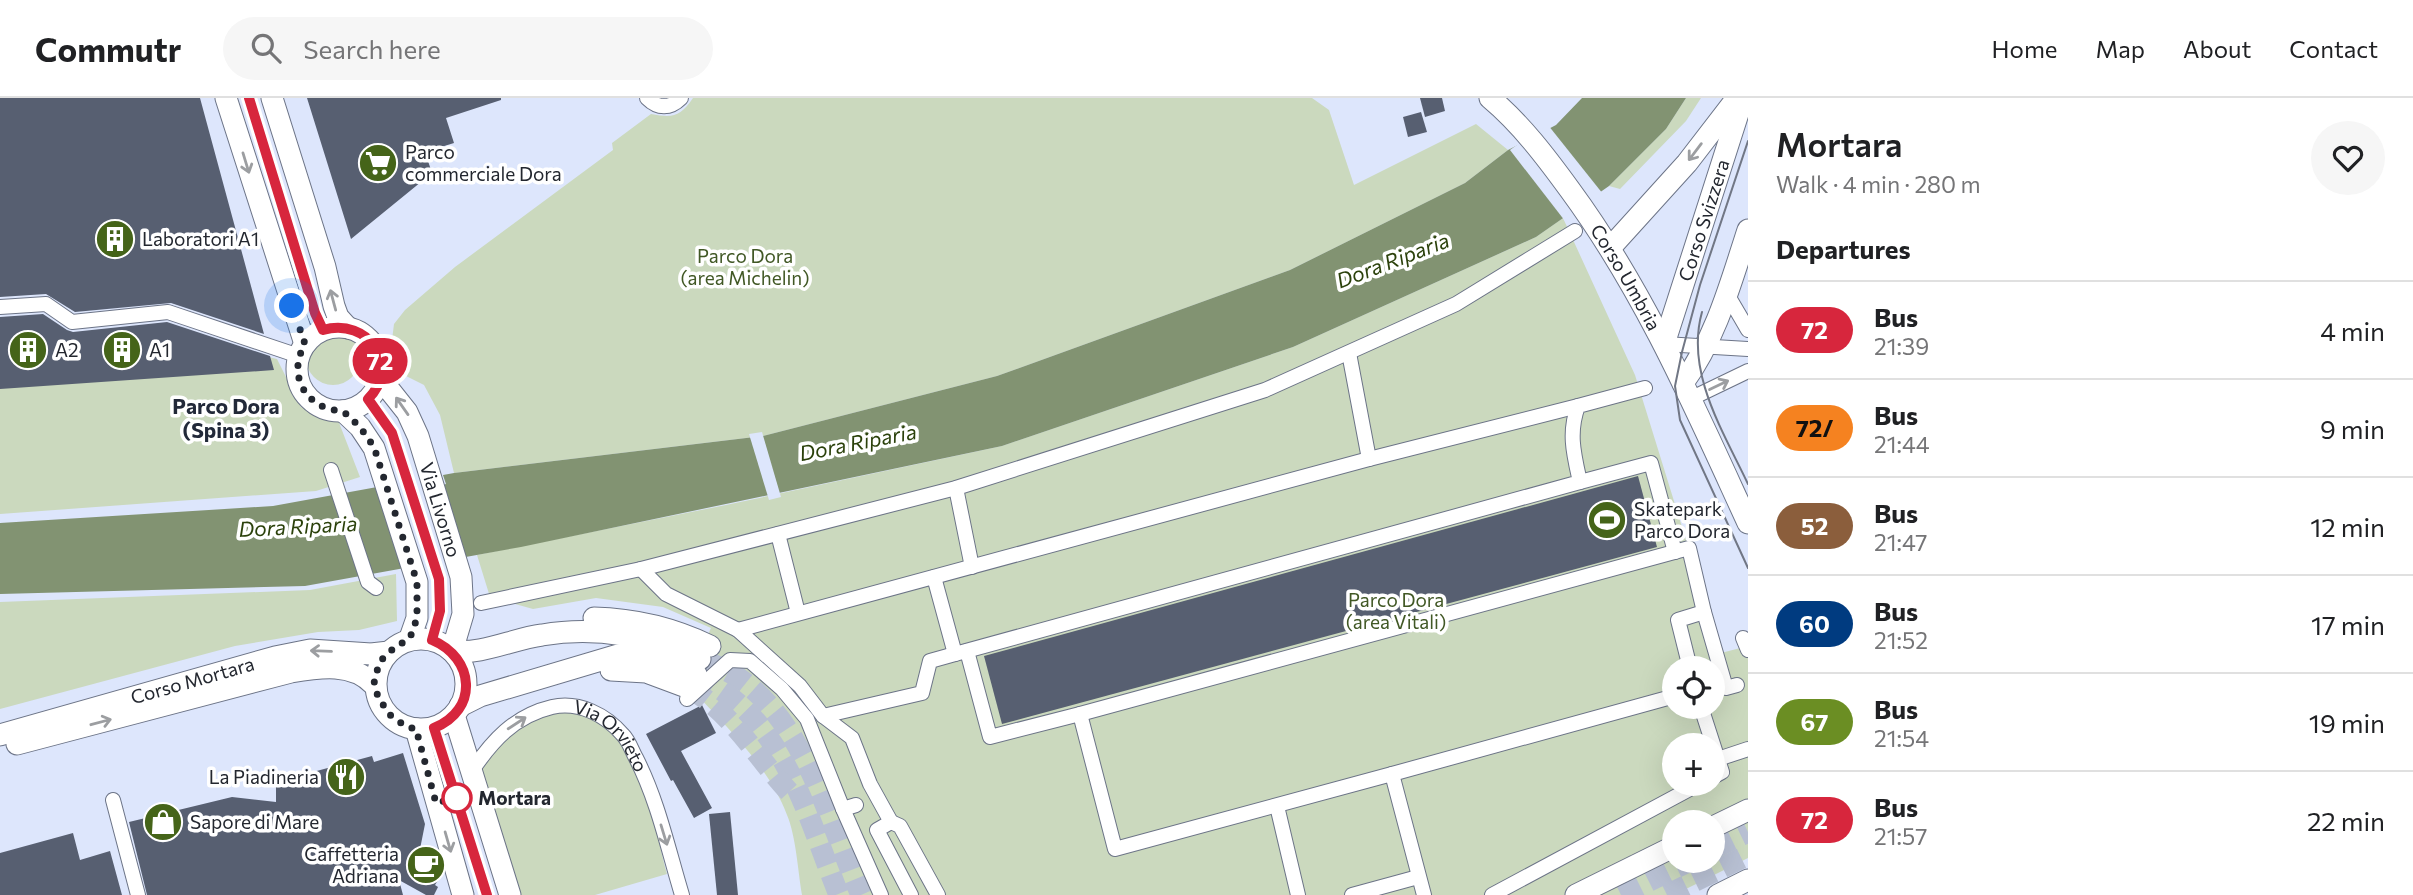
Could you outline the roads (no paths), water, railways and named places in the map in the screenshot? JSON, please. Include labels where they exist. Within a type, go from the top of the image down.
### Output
[{"type":"main road","points":[[226,98],[302,350],[298,377],[309,397],[327,409],[343,411],[360,405],[377,388],[381,367],[374,346],[361,332],[333,327],[323,330],[302,350]]},
{"type":"main road","points":[[272,98],[325,267],[334,306],[338,317],[348,328]]},
{"type":"main road","name":"Corso Umbria","points":[[1490,98],[1517,123],[1550,161],[1610,248],[1664,344],[1748,523]]},
{"type":"main road","name":"Corso Svizzera","points":[[1610,248],[1687,163],[1737,98]]},
{"type":"main road","name":"Corso Svizzera","points":[[1664,344],[1743,98]]},
{"type":"main road","points":[[1687,391],[1727,295],[1748,230]]},
{"type":"main road","name":"Via Livorno","points":[[380,378],[412,422],[472,608],[452,651]]},
{"type":"main road","points":[[343,411],[368,437],[382,469],[417,582],[417,618],[410,638],[388,653],[378,668],[374,685],[379,699],[391,716],[407,727],[434,728],[480,696],[618,655],[649,657],[696,673]]},
{"type":"main road","points":[[472,608],[470,626],[485,635],[573,618],[618,619],[686,634],[696,673]]},
{"type":"main road","points":[[410,638],[432,640],[452,651],[471,652],[543,634],[612,632],[654,642],[696,673]]},
{"type":"main road","name":"Corso Mortara","points":[[0,735],[275,657],[310,650],[388,653]]},
{"type":"main road","points":[[452,651],[465,672],[466,685],[457,711],[471,772],[510,895]]},
{"type":"main road","name":"Corso Mortara","points":[[0,749],[291,672],[316,668],[348,669],[366,676],[374,685]]},
{"type":"main road","points":[[416,729],[463,895]]},
{"type":"main road","points":[[1725,821],[1748,810]]},
{"type":"main road","points":[[1576,895],[1662,852]]},
{"type":"main road","points":[[1718,895],[1748,880]]},
{"type":"street","points":[[647,98],[662,107],[676,103],[681,98]]},
{"type":"street","points":[[472,608],[641,569],[956,488],[1265,390],[1456,304],[1575,231]]},
{"type":"street","points":[[1727,295],[1748,330]]},
{"type":"street","points":[[0,307],[46,304],[72,322],[168,312],[302,350]]},
{"type":"street","points":[[1664,344],[1748,349]]},
{"type":"street","points":[[1349,353],[1370,459]]},
{"type":"street","points":[[1687,391],[1748,371]]},
{"type":"street","points":[[738,630],[1370,459],[1645,388]]},
{"type":"street","points":[[1578,406],[1572,426],[1572,444],[1580,482]]},
{"type":"street","points":[[823,716],[922,693],[930,661],[1651,463],[1675,552]]},
{"type":"street","points":[[331,470],[368,582],[376,588]]},
{"type":"street","points":[[956,488],[972,567]]},
{"type":"street","points":[[778,534],[798,613]]},
{"type":"street","points":[[934,577],[990,737],[1689,548],[1726,688],[1737,685]]},
{"type":"street","points":[[641,569],[666,593],[738,630],[800,686],[823,716],[852,738],[870,784],[891,822],[900,826],[938,895]]},
{"type":"street","points":[[1687,656],[1678,620],[1704,612]]},
{"type":"street","points":[[696,673],[730,660],[750,661],[782,689],[807,719],[850,807],[881,895]]},
{"type":"street","points":[[1080,714],[1115,849],[1662,700]]},
{"type":"street","name":"Via Orvieto","points":[[471,772],[488,747],[522,718],[556,706],[575,706],[593,711],[609,721],[625,737],[647,780],[682,895]]},
{"type":"street","points":[[1725,756],[1748,748]]},
{"type":"street","points":[[1392,774],[1424,895]]},
{"type":"street","points":[[1492,895],[1677,796]]},
{"type":"street","points":[[113,800],[138,895]]},
{"type":"street","points":[[1277,806],[1298,895]]},
{"type":"street","points":[[1725,830],[1748,818]]},
{"type":"street","points":[[891,822],[877,830],[911,895]]},
{"type":"street","points":[[1595,895],[1662,862]]},
{"type":"street","points":[[1352,895],[1418,877]]},
{"type":"water","name":"Dora Riparia","points":[[1582,98],[1686,98],[1666,129],[1609,186],[1536,237],[1293,347],[1002,446],[521,547],[305,586],[0,594],[0,523],[273,506],[454,473],[763,436],[997,376],[1290,270],[1465,183],[1508,150],[1556,125]]},
{"type":"tunnel","points":[[700,659],[739,678],[762,698],[782,722],[814,778],[861,895]]},
{"type":"tunnel","points":[[696,674],[740,705],[774,746],[800,794],[839,895]]},
{"type":"tunnel","points":[[689,688],[732,724],[793,796]]},
{"type":"tunnel","points":[[1725,843],[1748,832]]},
{"type":"tunnel","points":[[1667,895],[1748,855]]},
{"type":"tunnel","points":[[1621,895],[1666,873]]},
{"type":"tram line","points":[[1748,141],[1700,285],[1675,386],[1680,420],[1748,568]]},
{"type":"tram line","points":[[1702,312],[1698,334],[1702,379],[1718,422],[1748,484]]},
{"type":"place","name":"Parco commerciale Dora","points":[[378,163]]},
{"type":"place","name":"Laboratori A1","points":[[115,239]]},
{"type":"place","name":"A2","points":[[28,350]]},
{"type":"place","name":"A1","points":[[122,350]]},
{"type":"place","name":"Skatepark Parco Dora","points":[[1607,520]]},
{"type":"place","name":"La Piadineria","points":[[346,777]]},
{"type":"place","name":"Mortara","points":[[457,798]]},
{"type":"place","name":"Sapore di Mare","points":[[163,822]]},
{"type":"place","name":"Caffetteria Adriana","points":[[426,865]]},
{"type":"district","name":"Parco Dora (Spina 3)","points":[[226,419]]},
{"type":"park label","name":"Parco Dora (area Michelin)","points":[[745,267]]},
{"type":"park label","name":"Parco Dora (area Vitali)","points":[[1396,611]]}]
